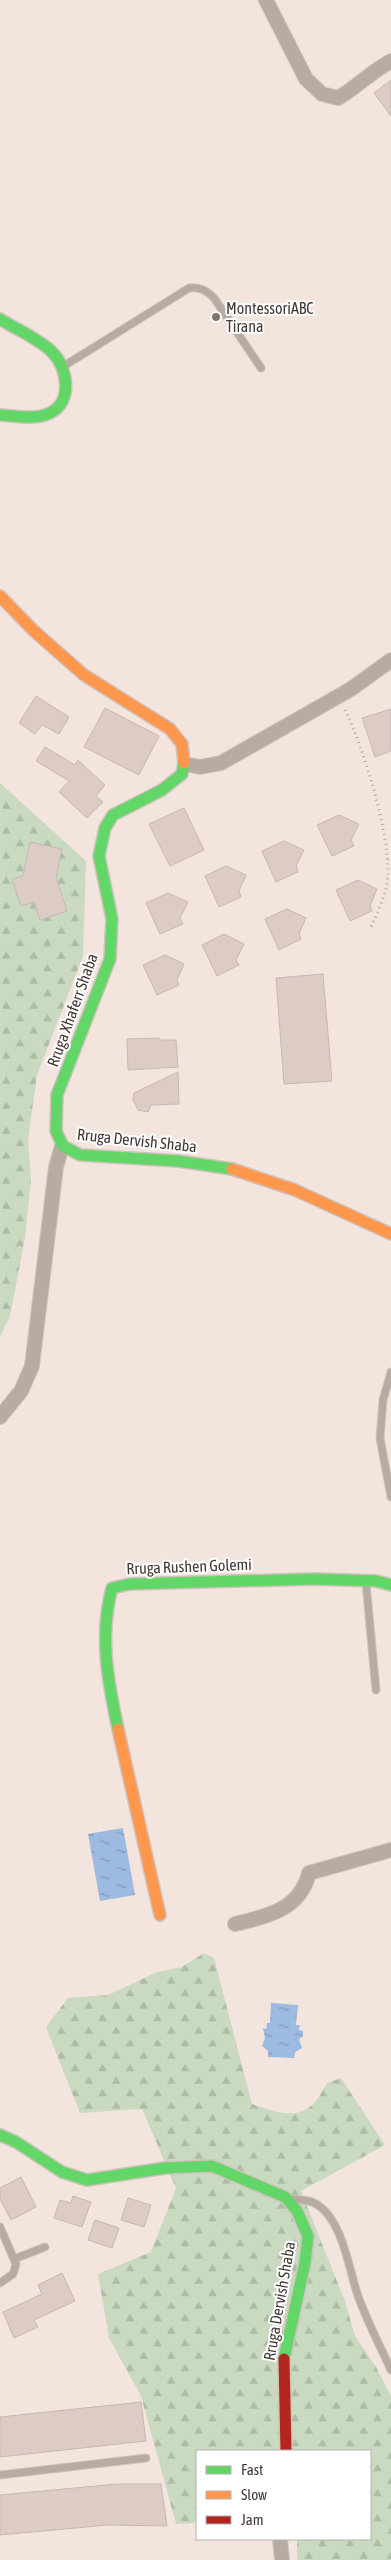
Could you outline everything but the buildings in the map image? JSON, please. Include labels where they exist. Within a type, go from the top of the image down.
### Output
[{"type":"street","points":[[266,0],[306,79],[322,94],[338,98],[360,85],[378,68],[391,61]]},
{"type":"street","points":[[0,319],[53,353],[64,366],[64,393],[60,404],[50,413],[0,415]]},
{"type":"street","points":[[0,596],[34,631],[84,675],[181,738],[185,750],[185,764],[200,767],[221,763],[339,696],[391,660]]},
{"type":"street","name":"Rruga Xhaferr Shaba","points":[[62,1146],[57,1134],[55,1117],[57,1095],[110,959],[112,919],[99,856],[105,828],[113,815],[172,783],[182,774],[185,764]]},
{"type":"street","name":"Rruga Dervish Shaba","points":[[0,1417],[21,1391],[32,1366],[56,1167],[62,1146],[70,1152],[80,1155],[170,1162],[237,1170],[277,1184],[391,1234]]},
{"type":"street","name":"Rruga Rushen Golemi","points":[[160,1914],[110,1690],[104,1617],[106,1602],[112,1588],[130,1584],[314,1579],[366,1581],[391,1585]]},
{"type":"street","points":[[235,1924],[277,1914],[306,1888],[309,1873],[391,1850]]},
{"type":"street","points":[[0,2134],[16,2142],[62,2172],[86,2180],[110,2178],[165,2168],[212,2166],[285,2197]]},
{"type":"street","name":"Rruga Dervish Shaba","points":[[285,2197],[297,2211],[308,2236],[305,2264],[284,2360],[286,2450]]},
{"type":"street","points":[[280,2540],[282,2560]]},
{"type":"lane","points":[[64,366],[188,288],[198,287],[208,292],[214,298],[261,368]]},
{"type":"lane","points":[[391,1372],[383,1400],[380,1438],[391,1497]]},
{"type":"lane","points":[[366,1581],[376,1690]]},
{"type":"lane","points":[[285,2197],[313,2203],[324,2212],[337,2231],[347,2252],[358,2296],[391,2370]]},
{"type":"lane","points":[[0,2226],[16,2264],[13,2274],[0,2282]]},
{"type":"lane","points":[[14,2259],[45,2246]]},
{"type":"lane","points":[[0,2475],[146,2458]]},
{"type":"path","points":[[339,696],[349,718],[372,787],[386,842],[388,876],[382,902],[370,929]]},
{"type":"green space","points":[[0,783],[86,861],[83,956],[37,1075],[28,1140],[31,1181],[25,1238],[10,1316],[0,1337]]},
{"type":"green space","points":[[204,1953],[214,1958],[252,2104],[277,2111],[296,2113],[312,2105],[320,2096],[327,2083],[341,2078],[385,2145],[301,2191],[345,2301],[355,2336],[376,2367],[391,2396],[391,2560],[297,2560],[297,2540],[371,2540],[371,2450],[196,2450],[196,2523],[176,2524],[141,2396],[109,2338],[98,2274],[151,2252],[176,2188],[142,2109],[80,2113],[46,2027],[68,1998],[108,1995],[157,1972],[182,1967]]},
{"type":"water","points":[[123,1828],[135,1895],[100,1901],[88,1834]]},
{"type":"water","points":[[271,2003],[298,2005],[296,2025],[300,2025],[299,2030],[303,2031],[303,2036],[299,2039],[302,2048],[295,2052],[294,2058],[268,2057],[268,2051],[262,2046],[265,2038],[263,2028],[266,2029],[267,2023],[270,2023]]},
{"type":"traffic: fast","points":[[0,319],[34,338],[52,352],[62,367],[66,384],[62,401],[50,413],[32,417],[0,415]]},
{"type":"traffic: fast","points":[[184,763],[182,774],[162,790],[113,815],[105,828],[99,856],[112,919],[110,959],[57,1095],[56,1131],[63,1146],[80,1155],[178,1161],[232,1169]]},
{"type":"traffic: fast","points":[[118,1729],[106,1658],[106,1623],[112,1588],[130,1584],[314,1579],[376,1581],[391,1585]]},
{"type":"traffic: fast","points":[[0,2135],[16,2142],[62,2172],[87,2180],[165,2168],[212,2166],[285,2197],[297,2211],[308,2236],[305,2263],[284,2359]]},
{"type":"traffic: slow","points":[[0,596],[34,631],[84,675],[170,729],[182,744],[184,763]]},
{"type":"traffic: slow","points":[[232,1169],[295,1190],[391,1234]]},
{"type":"traffic: slow","points":[[118,1729],[160,1915]]},
{"type":"traffic: jam","points":[[284,2359],[286,2450]]},
{"type":"place","name":"MontessoriABC Tirana","points":[[216,317]]}]
